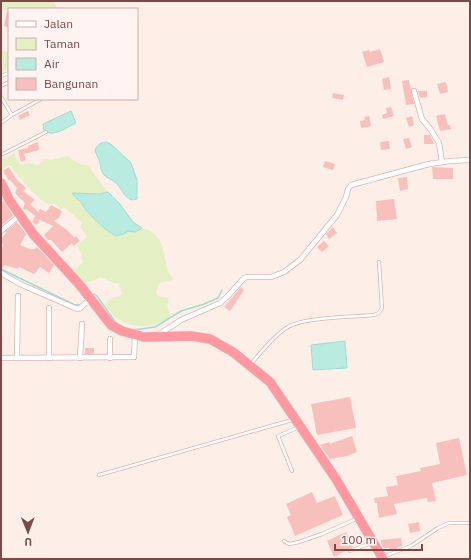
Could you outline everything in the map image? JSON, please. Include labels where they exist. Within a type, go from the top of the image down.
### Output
[{"type":"highway","points":[[1,183],[20,216],[34,235],[79,284],[112,325],[122,331],[135,335],[191,336],[210,339],[222,345],[250,365],[270,382],[336,478],[383,558]]},
{"type":"street","points":[[414,91],[422,119],[431,130],[439,144],[442,162]]},
{"type":"street","points":[[155,336],[181,320],[220,302],[228,296],[247,276],[271,277],[284,272],[300,260],[337,215],[351,185],[391,175],[410,168],[442,162],[470,160]]},
{"type":"street","points":[[1,231],[20,216]]},
{"type":"street","points":[[1,273],[20,284],[75,308],[79,309],[86,303],[92,301]]},
{"type":"street","points":[[17,358],[18,296]]},
{"type":"street","points":[[49,308],[49,358]]},
{"type":"street","points":[[80,358],[82,324]]},
{"type":"street","points":[[1,358],[134,357],[135,335]]},
{"type":"street","points":[[110,338],[110,358]]},
{"type":"lane","points":[[1,97],[12,115]]},
{"type":"lane","points":[[1,123],[39,100]]},
{"type":"lane","points":[[1,155],[46,132]]},
{"type":"lane","points":[[250,365],[286,327],[293,324],[374,315],[379,313],[382,308],[379,262]]},
{"type":"lane","points":[[292,471],[278,436],[299,423]]},
{"type":"lane","points":[[99,475],[299,423]]},
{"type":"lane","points":[[284,541],[293,544],[322,534],[359,518]]},
{"type":"lane","points":[[383,558],[411,546],[438,528],[449,523],[470,523]]},
{"type":"lane","points":[[350,551],[373,542]]},
{"type":"green space","points":[[1,1],[54,1],[57,8],[8,8],[8,10],[1,10]]},
{"type":"green space","points":[[1,51],[8,52],[8,69],[1,72]]},
{"type":"green space","points":[[14,153],[18,162],[22,165],[30,163],[38,165],[45,159],[51,160],[67,156],[78,163],[88,166],[108,192],[100,194],[77,193],[75,198],[99,223],[107,230],[123,234],[128,231],[135,232],[142,228],[155,234],[164,250],[167,271],[174,279],[164,281],[159,284],[156,293],[158,296],[169,298],[168,307],[171,316],[152,325],[138,326],[125,323],[113,315],[105,305],[109,300],[122,294],[119,284],[101,277],[89,282],[83,282],[74,270],[83,262],[78,245],[87,237],[80,226],[82,223],[64,207],[61,209],[56,204],[49,204],[39,198],[23,182],[11,166],[7,166],[1,170],[1,160]]},
{"type":"water","points":[[71,111],[76,123],[52,133],[44,131],[43,124]]},
{"type":"water","points":[[106,142],[111,144],[131,163],[137,180],[137,199],[133,200],[127,198],[117,184],[103,173],[95,151],[99,145]]},
{"type":"water","points":[[108,192],[119,203],[133,222],[142,228],[135,232],[128,231],[116,236],[97,221],[72,193],[100,194]]},
{"type":"water","points":[[345,341],[347,368],[313,370],[311,345]]},
{"type":"building","points":[[7,11],[8,28],[4,26]]},
{"type":"building","points":[[380,49],[384,62],[367,67],[362,52],[369,50],[370,52]]},
{"type":"building","points":[[389,77],[391,89],[384,90],[382,79]]},
{"type":"building","points":[[409,80],[414,104],[406,105],[402,81]]},
{"type":"building","points":[[446,82],[448,92],[440,94],[437,84]]},
{"type":"building","points":[[418,91],[427,91],[427,97],[420,98]]},
{"type":"building","points":[[333,93],[344,95],[343,100],[332,98]]},
{"type":"building","points":[[391,107],[394,116],[383,119],[382,115],[387,113],[386,108]]},
{"type":"building","points":[[28,111],[30,115],[20,120],[18,116]]},
{"type":"building","points":[[445,114],[448,125],[450,125],[451,129],[440,131],[436,116]]},
{"type":"building","points":[[369,116],[371,126],[361,128],[360,121],[365,120],[364,117]]},
{"type":"building","points":[[412,116],[414,125],[409,127],[406,118]]},
{"type":"building","points":[[424,135],[430,135],[434,144],[424,144]]},
{"type":"building","points":[[409,138],[412,147],[406,149],[403,139]]},
{"type":"building","points":[[389,141],[390,149],[381,150],[380,142]]},
{"type":"building","points":[[38,142],[39,150],[24,154],[26,160],[21,162],[18,150],[28,148],[28,146]]},
{"type":"building","points":[[325,161],[335,164],[333,170],[323,167]]},
{"type":"building","points":[[9,167],[17,180],[26,188],[23,191],[35,200],[30,204],[38,212],[40,209],[46,212],[51,205],[62,211],[59,218],[54,221],[75,238],[76,236],[80,241],[73,246],[72,243],[62,252],[51,240],[48,240],[44,235],[53,226],[40,220],[37,225],[32,222],[35,216],[26,209],[24,210],[23,208],[25,203],[15,193],[17,188],[10,180],[9,181],[3,171]]},
{"type":"building","points":[[432,167],[453,168],[453,179],[433,179]]},
{"type":"building","points":[[407,177],[408,189],[400,191],[398,178]]},
{"type":"building","points":[[1,196],[13,216],[1,226],[1,202],[3,201]]},
{"type":"building","points":[[394,199],[397,219],[377,221],[376,201]]},
{"type":"building","points":[[17,222],[26,234],[20,245],[30,249],[35,249],[36,247],[39,249],[54,265],[49,273],[40,267],[34,274],[19,267],[18,269],[5,265],[1,269],[1,250],[3,246],[1,239],[6,233],[5,232]]},
{"type":"building","points":[[333,227],[337,233],[329,239],[326,234]]},
{"type":"building","points":[[324,241],[329,246],[322,252],[317,247]]},
{"type":"building","points":[[241,287],[244,290],[230,311],[224,307]]},
{"type":"building","points":[[85,348],[94,348],[94,354],[85,354]]},
{"type":"building","points":[[350,397],[356,428],[317,435],[311,404]]},
{"type":"building","points":[[352,436],[357,452],[347,456],[330,459],[320,445],[330,442],[330,444]]},
{"type":"building","points":[[459,438],[467,475],[432,483],[436,501],[428,502],[427,498],[394,504],[397,514],[379,518],[377,503],[375,503],[374,498],[388,496],[386,487],[398,485],[396,476],[421,471],[420,468],[440,464],[436,443]]},
{"type":"building","points":[[312,492],[317,503],[335,496],[343,515],[295,536],[287,517],[291,515],[286,504]]},
{"type":"building","points":[[419,522],[420,531],[410,533],[408,524]]},
{"type":"building","points":[[346,532],[353,547],[334,557],[327,541]]},
{"type":"building","points":[[401,538],[402,546],[390,551],[389,548],[384,548],[381,544],[381,540]]},
{"type":"waterway","points":[[1,269],[75,305],[81,305]]},
{"type":"waterway","points":[[134,330],[155,327],[181,311],[218,298],[222,290]]},
{"type":"waterway","points":[[93,296],[94,294],[97,296],[116,323]]}]
